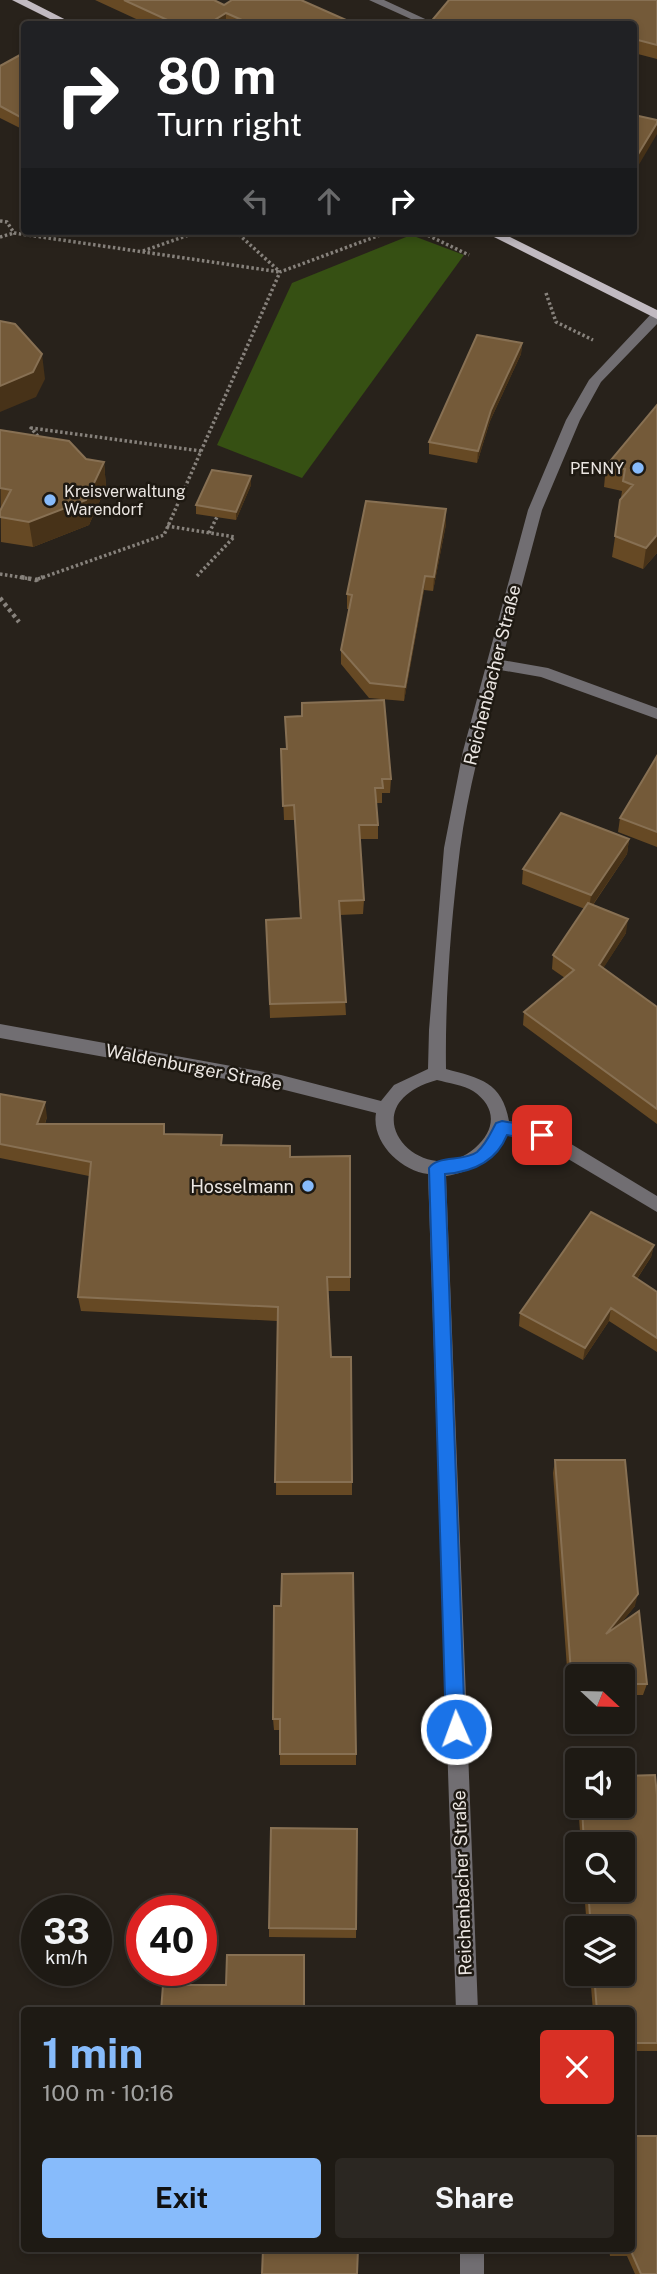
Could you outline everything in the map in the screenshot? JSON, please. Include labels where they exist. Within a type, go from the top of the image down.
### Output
[{"type":"main road","points":[[18,0],[62,21]]},
{"type":"main road","points":[[496,235],[657,315]]},
{"type":"street","points":[[374,0],[423,21]]},
{"type":"street","points":[[397,10],[415,0]]},
{"type":"street","name":"Reichenbacher Straße","points":[[437,1073],[437,1030],[452,848],[471,751],[535,510],[573,420],[596,380],[657,315]]},
{"type":"street","points":[[493,664],[543,672],[657,714]]},
{"type":"street","name":"Waldenburger Straße","points":[[0,1031],[281,1082],[386,1109]]},
{"type":"street","points":[[437,1073],[464,1077],[484,1087],[499,1106],[502,1127],[495,1144],[481,1158],[463,1166],[437,1168],[406,1157],[395,1148],[384,1124],[386,1109],[392,1096],[402,1085],[418,1077],[437,1073]]},
{"type":"street","points":[[502,1127],[542,1135],[657,1205]]},
{"type":"street","name":"Reichenbacher Straße","points":[[437,1168],[467,2007]]},
{"type":"street","points":[[472,2252],[472,2274]]},
{"type":"path","points":[[0,221],[6,222],[14,233]]},
{"type":"path","points":[[0,237],[21,234]]},
{"type":"path","points":[[28,235],[280,272],[380,235]]},
{"type":"path","points":[[142,251],[188,235]]},
{"type":"path","points":[[239,235],[280,272]]},
{"type":"path","points":[[427,235],[477,259]]},
{"type":"path","points":[[0,574],[36,579],[164,535],[280,272]]},
{"type":"path","points":[[545,292],[556,322],[620,354]]},
{"type":"path","points":[[46,446],[31,428],[201,451]]},
{"type":"path","points":[[209,533],[217,517]]},
{"type":"path","points":[[167,526],[234,537],[197,576]]},
{"type":"path","points":[[0,598],[19,622]]},
{"type":"green space","points":[[411,235],[464,255],[302,478],[217,445],[292,283]]},
{"type":"building","points":[[124,0],[214,0],[224,5],[232,0],[301,0],[348,21],[244,21],[226,13],[213,21],[170,21]]},
{"type":"building","points":[[449,0],[657,0],[657,45],[637,40],[637,21],[432,21]]},
{"type":"building","points":[[21,56],[21,117],[0,106],[0,66]]},
{"type":"building","points":[[637,116],[657,120],[637,156]]},
{"type":"building","points":[[0,321],[15,324],[42,354],[33,372],[0,386]]},
{"type":"building","points":[[477,335],[522,343],[491,410],[478,451],[429,442]]},
{"type":"building","points":[[657,405],[657,535],[646,548],[615,536],[620,500],[633,485],[623,481],[625,469],[606,466]]},
{"type":"building","points":[[0,430],[69,441],[86,459],[104,462],[86,500],[29,522],[0,517],[0,511],[11,490],[0,488]]},
{"type":"building","points":[[212,470],[251,476],[236,512],[196,505]]},
{"type":"building","points":[[366,501],[446,509],[434,577],[425,576],[405,687],[370,683],[341,650],[352,595],[347,594]]},
{"type":"building","points":[[384,700],[391,779],[382,779],[383,788],[375,788],[378,825],[359,825],[364,900],[339,901],[346,1002],[270,1004],[266,920],[301,918],[294,805],[283,806],[281,749],[287,749],[285,717],[302,716],[302,703]]},
{"type":"building","points":[[657,756],[657,832],[620,818]]},
{"type":"building","points":[[561,813],[629,839],[591,895],[523,869]]},
{"type":"building","points":[[588,903],[628,919],[599,965],[657,1007],[657,1109],[524,1012],[574,970],[553,955]]},
{"type":"building","points":[[0,1094],[45,1102],[37,1124],[164,1124],[164,1134],[222,1135],[221,1145],[290,1146],[290,1157],[350,1156],[350,1277],[327,1277],[331,1357],[351,1357],[352,1482],[275,1482],[278,1307],[78,1297],[91,1162],[0,1144]]},
{"type":"building","points":[[591,1212],[654,1245],[633,1276],[657,1292],[657,1338],[611,1308],[585,1348],[520,1313]]},
{"type":"building","points":[[555,1460],[625,1460],[638,1594],[606,1634],[639,1611],[647,1684],[635,1684],[635,1664],[570,1664]]},
{"type":"building","points":[[353,1573],[356,1754],[280,1754],[280,1719],[273,1719],[274,1606],[281,1606],[282,1574]]},
{"type":"building","points":[[655,1775],[657,2043],[635,2043],[635,2007],[597,2007],[595,1986],[635,1986],[635,1916],[590,1916],[589,1902],[635,1902],[635,1832],[583,1832],[583,1818],[635,1818],[635,1776]]},
{"type":"building","points":[[271,1828],[357,1829],[356,1929],[269,1928]]},
{"type":"building","points":[[227,1955],[304,1955],[304,2007],[161,2007],[163,1986],[226,1985]]},
{"type":"building","points":[[635,2136],[657,2136],[657,2274],[641,2274],[631,2252],[635,2252]]},
{"type":"building","points":[[263,2252],[358,2252],[357,2274],[262,2274]]},
{"type":"place","name":"PENNY","points":[[638,468]]},
{"type":"place","name":"Kreisverwaltung Warendorf","points":[[50,500]]},
{"type":"place","name":"Hosselmann","points":[[308,1186]]},
{"type":"route","points":[[456,1729],[437,1168],[463,1166],[481,1158],[495,1144],[502,1127],[542,1135]]}]
